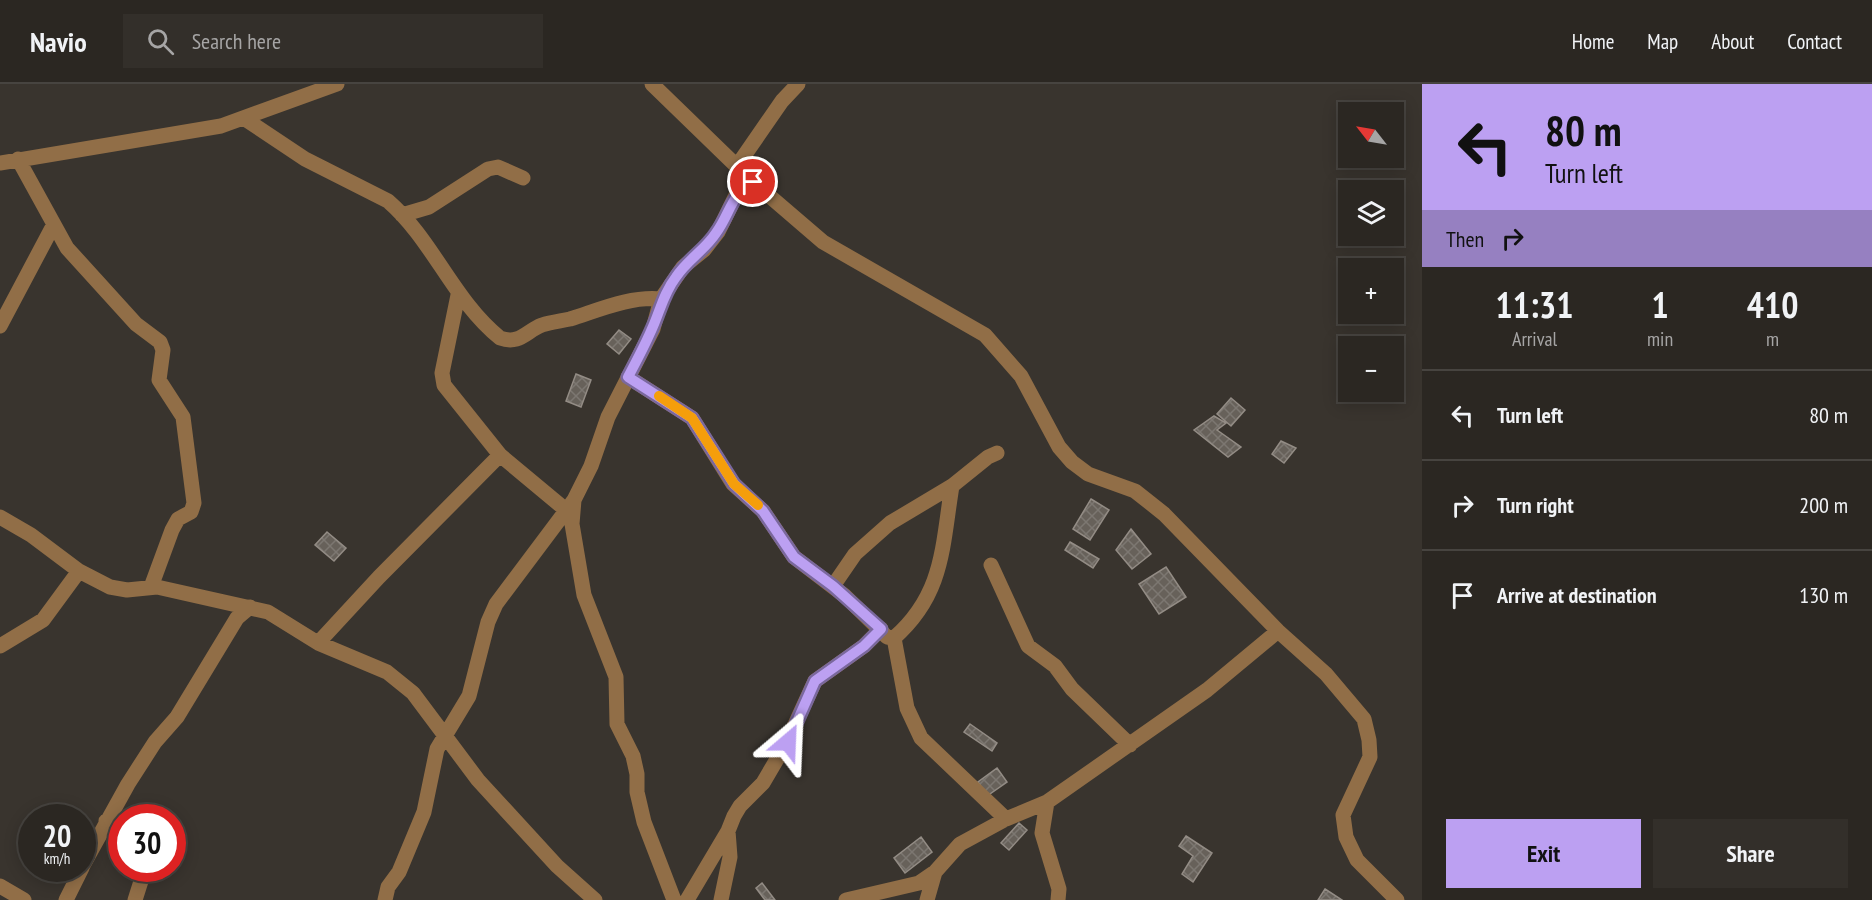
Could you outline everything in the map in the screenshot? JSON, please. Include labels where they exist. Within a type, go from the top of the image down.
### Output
[{"type":"street","points":[[0,163],[222,126],[337,84]]},
{"type":"street","points":[[652,84],[753,182],[824,242],[984,335],[1021,376],[1059,447],[1072,462],[1088,474],[1135,491],[1164,514],[1278,631],[1326,674],[1364,719],[1370,740],[1370,757],[1346,805],[1344,828],[1358,860],[1397,900]]},
{"type":"street","points":[[737,166],[782,101],[798,84]]},
{"type":"street","points":[[245,119],[305,159],[388,201],[430,249],[458,295],[490,330],[508,341],[523,339],[540,326],[569,319],[603,306],[650,298],[661,299]]},
{"type":"street","points":[[18,159],[67,248],[123,309],[160,342],[163,350],[159,380],[183,417],[194,503],[191,512],[178,519],[171,530],[151,587]]},
{"type":"street","points":[[402,216],[429,207],[488,169],[498,167],[523,178]]},
{"type":"street","points":[[385,900],[388,887],[399,872],[424,812],[437,749],[469,696],[488,622],[496,604],[570,505],[591,466],[604,425],[652,329],[661,299],[683,267],[704,250],[718,232],[737,193],[753,182]]},
{"type":"street","points":[[0,326],[53,226]]},
{"type":"street","points":[[458,295],[442,373],[444,385],[500,455],[570,505],[584,596],[616,677],[618,730],[633,756],[637,774],[637,792],[644,822],[674,900]]},
{"type":"street","points":[[628,377],[692,418],[734,484],[763,511],[794,557],[833,586],[887,637],[894,638]]},
{"type":"street","points":[[833,586],[855,554],[890,523],[951,486],[988,457],[997,453]]},
{"type":"street","points":[[318,643],[379,577],[500,455]]},
{"type":"street","points":[[894,638],[923,607],[940,567],[951,486]]},
{"type":"street","points":[[0,516],[31,535],[79,571],[118,589],[151,587],[268,612],[318,643],[387,672],[413,693],[478,780],[557,866],[596,900]]},
{"type":"street","points":[[992,565],[1028,646],[1055,666],[1072,689],[1130,745]]},
{"type":"street","points":[[0,646],[43,620],[79,571]]},
{"type":"street","points":[[96,841],[154,742],[177,717],[237,618],[250,607]]},
{"type":"street","points":[[687,900],[728,831],[740,806],[764,783],[774,760],[788,742],[815,681],[864,646],[881,629]]},
{"type":"street","points":[[846,900],[911,886],[934,872],[960,844],[1006,819],[1047,802],[1207,690],[1278,631]]},
{"type":"street","points":[[894,638],[907,708],[921,738],[1006,819]]},
{"type":"street","points":[[1047,802],[1042,833],[1059,889],[1058,900]]},
{"type":"street","points":[[721,900],[730,856],[728,831]]},
{"type":"street","points":[[927,900],[934,872]]},
{"type":"street","points":[[66,900],[75,882]]},
{"type":"street","points":[[135,900],[141,882]]},
{"type":"street","points":[[0,886],[24,900]]},
{"type":"building","points":[[619,330],[631,339],[619,354],[607,344]]},
{"type":"building","points":[[576,374],[591,380],[581,407],[566,401]]},
{"type":"building","points":[[1231,398],[1245,410],[1231,426],[1217,414]]},
{"type":"building","points":[[1214,416],[1226,423],[1217,430],[1241,447],[1228,457],[1194,430]]},
{"type":"building","points":[[1281,441],[1296,448],[1284,463],[1272,454]]},
{"type":"building","points":[[1091,499],[1109,510],[1090,540],[1073,529]]},
{"type":"building","points":[[1131,529],[1151,554],[1132,569],[1116,550]]},
{"type":"building","points":[[327,532],[346,548],[334,561],[315,545]]},
{"type":"building","points":[[1070,542],[1099,559],[1093,568],[1065,550]]},
{"type":"building","points":[[1166,567],[1186,597],[1159,614],[1139,584]]},
{"type":"building","points":[[970,724],[997,743],[992,751],[964,732]]},
{"type":"building","points":[[997,768],[1007,782],[987,796],[978,782]]},
{"type":"building","points":[[1019,823],[1027,830],[1009,850],[1001,843]]},
{"type":"building","points":[[1186,836],[1212,853],[1193,882],[1182,874],[1193,856],[1179,846]]},
{"type":"building","points":[[921,837],[932,852],[905,873],[894,858]]},
{"type":"building","points":[[762,883],[775,900],[765,900],[756,888]]},
{"type":"building","points":[[1325,889],[1342,900],[1318,900]]},
{"type":"slow traffic","points":[[659,396],[692,418],[712,453],[738,490],[758,505]]},
{"type":"route","points":[[753,182],[737,193],[718,232],[704,250],[683,267],[668,288],[661,299],[652,329],[628,377],[692,418],[712,453],[738,490],[759,506],[781,534],[794,557],[833,586],[881,629],[864,646],[815,681],[788,742]]}]
